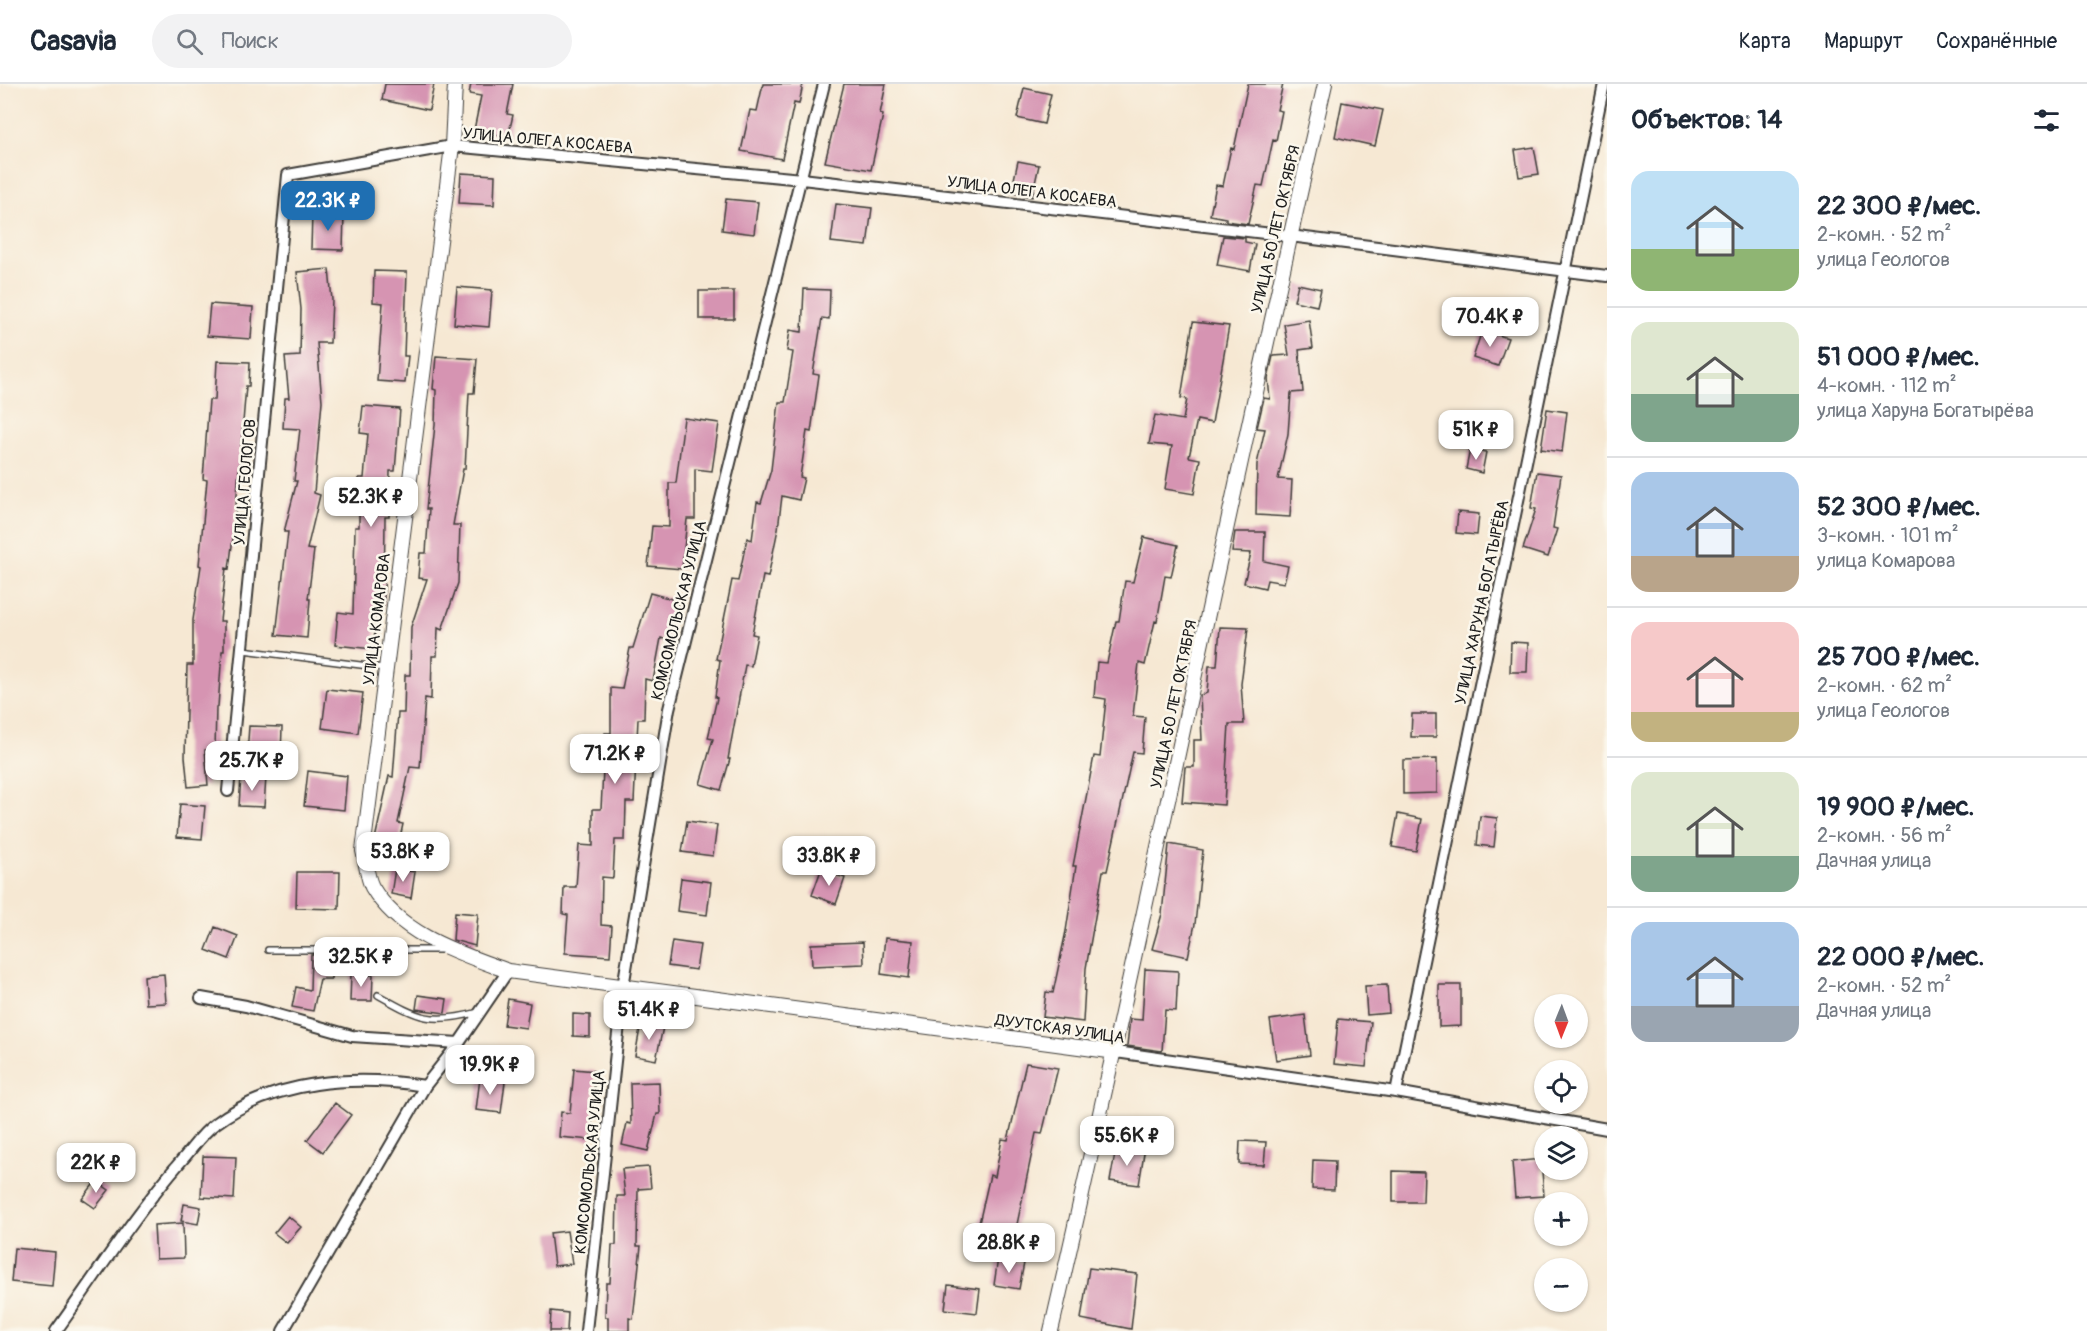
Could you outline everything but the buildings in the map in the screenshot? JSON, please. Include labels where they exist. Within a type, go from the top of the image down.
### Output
[{"type":"street","name":"УЛИЦА КОМАРОВА","points":[[455,84],[452,146],[363,851],[371,886],[394,917],[450,950],[508,971]]},
{"type":"street","name":"КОМСОМОЛЬСКАЯ УЛИЦА","points":[[586,1331],[623,987],[669,709],[824,84]]},
{"type":"street","name":"УЛИЦА 50 ЛЕТ ОКТЯБРЯ","points":[[1051,1331],[1116,1052],[1290,236],[1325,84]]},
{"type":"street","name":"УЛИЦА ХАРУНА БОГАТЫРЁВА","points":[[1396,1092],[1604,84]]},
{"type":"street","name":"УЛИЦА ОЛЕГА КОСАЕВА","points":[[288,175],[452,146],[802,179],[1564,269],[1607,276]]},
{"type":"street","name":"УЛИЦА ГЕОЛОГОВ","points":[[228,791],[288,175]]},
{"type":"street","name":"ДУУТСКАЯ УЛИЦА","points":[[508,971],[1116,1052],[1396,1092],[1607,1130]]},
{"type":"street","points":[[283,1331],[425,1086],[459,1042],[508,971]]},
{"type":"street","points":[[201,998],[246,1006],[352,1036],[459,1042]]},
{"type":"street","points":[[56,1331],[163,1182],[212,1125],[241,1106],[282,1091],[337,1081],[390,1081],[425,1086]]},
{"type":"lane","points":[[243,650],[386,669]]},
{"type":"lane","points":[[268,950],[450,950]]},
{"type":"lane","points":[[378,995],[413,1015],[437,1020],[480,1011]]}]
